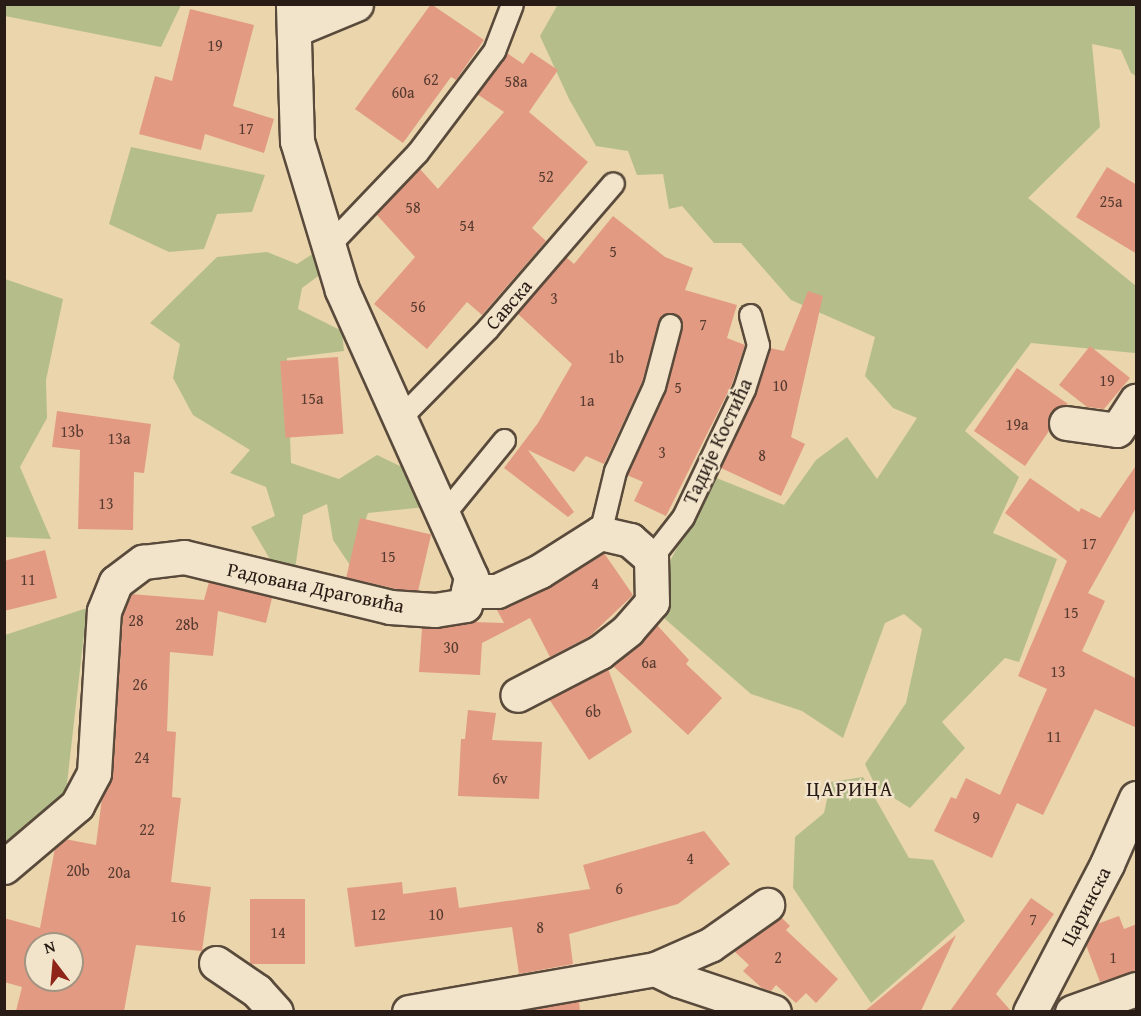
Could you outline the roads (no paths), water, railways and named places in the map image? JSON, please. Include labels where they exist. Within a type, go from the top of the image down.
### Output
[{"type":"street","points":[[356,4],[295,17],[297,141],[342,290],[398,420],[471,577],[468,591],[496,591],[540,571],[600,532],[630,540],[651,558],[652,602],[628,630],[600,652],[517,695]]},
{"type":"street","points":[[1066,423],[1117,430],[1137,402]]},
{"type":"street","name":"Радована Драговића","points":[[4,867],[77,805],[94,773],[104,611],[116,582],[143,562],[184,557],[390,607],[435,610],[465,605],[468,591]]},
{"type":"street","name":"Царинска","points":[[1030,1011],[1137,798]]},
{"type":"street","points":[[410,1011],[655,969],[710,945],[767,905]]},
{"type":"street","points":[[216,963],[257,991],[276,1011]]},
{"type":"street","points":[[655,969],[678,980],[774,1011]]},
{"type":"street","points":[[1072,1011],[1137,989]]},
{"type":"lane","points":[[329,245],[417,153],[494,51],[512,4]]},
{"type":"lane","name":"Савска","points":[[398,420],[488,328],[614,183]]},
{"type":"lane","name":"Тадије Костића","points":[[651,558],[683,517],[744,389],[758,345],[750,315]]},
{"type":"lane","points":[[600,532],[615,471],[654,386],[670,325]]},
{"type":"lane","points":[[442,516],[504,440]]},
{"type":"district","name":"ЦАРИНА","points":[[850,789]]}]
